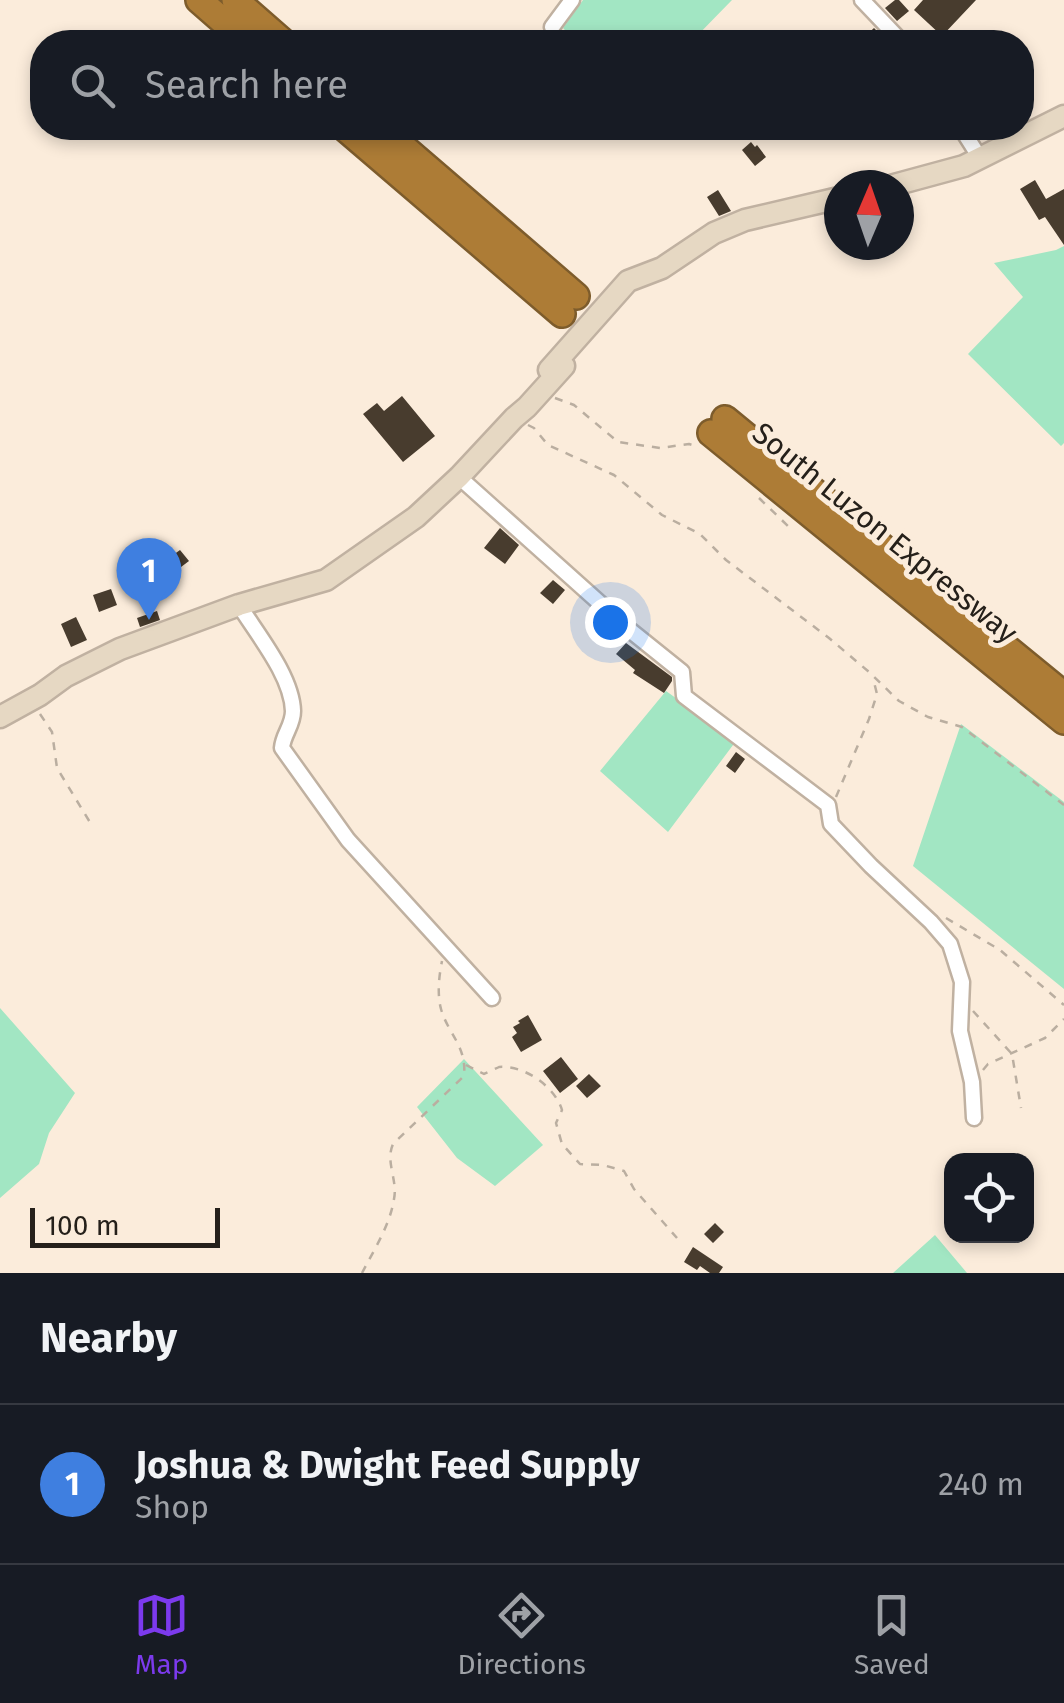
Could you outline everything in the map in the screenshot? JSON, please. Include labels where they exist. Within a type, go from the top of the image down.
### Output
[{"type":"highway","points":[[199,0],[233,30]]},
{"type":"highway","points":[[235,0],[269,30]]},
{"type":"highway","points":[[360,140],[569,305],[394,140]]},
{"type":"highway","name":"South Luzon Expressway","points":[[711,433],[1064,695]]},
{"type":"highway","name":"South Luzon Expressway","points":[[711,433],[1064,720]]},
{"type":"street","points":[[552,26],[572,0]]},
{"type":"street","points":[[862,0],[891,30]]},
{"type":"street","points":[[1034,131],[1064,116]]},
{"type":"street","points":[[969,140],[980,158]]},
{"type":"street","points":[[914,180],[949,172],[1016,140]]},
{"type":"street","points":[[540,392],[542,378],[628,281],[662,268],[714,233],[744,220],[824,201]]},
{"type":"street","points":[[0,717],[66,676],[120,649],[238,605],[326,580],[416,517],[564,366]]},
{"type":"street","points":[[458,477],[682,672],[684,696],[828,805],[831,824],[950,944],[962,982],[960,1031],[972,1082],[974,1118]]},
{"type":"street","points":[[238,605],[286,680],[293,708],[282,748],[348,840],[492,998]]},
{"type":"path","points":[[540,392],[574,405],[618,442],[660,448],[689,444],[711,433]]},
{"type":"path","points":[[514,418],[534,428],[548,446],[614,476],[662,515],[700,534],[726,560],[870,672],[899,701],[928,718],[962,727],[1064,806]]},
{"type":"path","points":[[749,489],[789,527]]},
{"type":"path","points":[[829,811],[873,707],[876,682],[870,672]]},
{"type":"path","points":[[32,700],[52,732],[57,768],[91,824]]},
{"type":"path","points":[[935,911],[1000,950],[1064,1005]]},
{"type":"path","points":[[362,1273],[388,1221],[394,1199],[395,1183],[388,1154],[393,1144],[464,1076],[460,1044],[441,1010],[439,978],[445,945]]},
{"type":"path","points":[[962,982],[969,1006],[1012,1054],[1021,1108]]},
{"type":"path","points":[[972,1082],[988,1064],[1045,1038],[1064,1019]]},
{"type":"path","points":[[465,1064],[484,1074],[498,1067],[523,1072],[541,1082],[558,1096],[562,1110],[556,1122],[562,1144],[580,1164],[624,1171],[634,1190],[677,1238]]},
{"type":"green space","points":[[583,0],[732,0],[703,30],[563,28]]},
{"type":"green space","points":[[1064,246],[1061,446],[968,354],[1023,297],[994,263]]},
{"type":"green space","points":[[666,691],[736,741],[668,832],[600,771]]},
{"type":"green space","points":[[961,724],[1064,802],[1064,989],[913,866]]},
{"type":"green space","points":[[0,1008],[75,1093],[49,1133],[39,1164],[0,1198]]},
{"type":"green space","points":[[464,1059],[543,1145],[495,1186],[457,1158],[417,1107]]},
{"type":"green space","points":[[935,1235],[967,1273],[893,1273]]},
{"type":"building","points":[[895,0],[909,11],[897,21],[885,8]]},
{"type":"building","points":[[923,0],[976,0],[948,30],[936,30],[914,10]]},
{"type":"building","points":[[751,142],[766,157],[755,166],[742,150]]},
{"type":"building","points":[[1035,180],[1046,199],[1064,189],[1064,245],[1045,217],[1039,220],[1020,189]]},
{"type":"building","points":[[718,190],[731,211],[719,216],[707,197]]},
{"type":"building","points":[[402,396],[435,436],[403,462],[363,414],[377,403],[384,411]]},
{"type":"building","points":[[500,528],[519,545],[505,564],[484,548]]},
{"type":"building","points":[[180,550],[189,561],[177,570],[169,558]]},
{"type":"building","points":[[553,580],[565,590],[553,604],[540,593]]},
{"type":"building","points":[[111,589],[117,605],[99,612],[93,595]]},
{"type":"building","points":[[157,611],[160,620],[140,627],[137,618]]},
{"type":"building","points":[[76,617],[87,640],[71,647],[61,624]]},
{"type":"building","points":[[626,643],[672,677],[664,693],[633,673],[635,670],[616,654]]},
{"type":"building","points":[[736,752],[745,759],[735,773],[726,766]]},
{"type":"building","points":[[528,1015],[542,1040],[521,1052],[512,1037],[517,1033],[513,1027]]},
{"type":"building","points":[[561,1057],[578,1079],[560,1093],[543,1071]]},
{"type":"building","points":[[589,1074],[601,1086],[587,1098],[576,1086]]},
{"type":"building","points":[[715,1223],[724,1232],[713,1243],[704,1234]]},
{"type":"building","points":[[693,1247],[723,1267],[719,1273],[710,1273],[700,1266],[697,1270],[684,1262]]},
{"type":"place","name":"Joshua & Dwight Feed Supply","points":[[149,620]]}]
